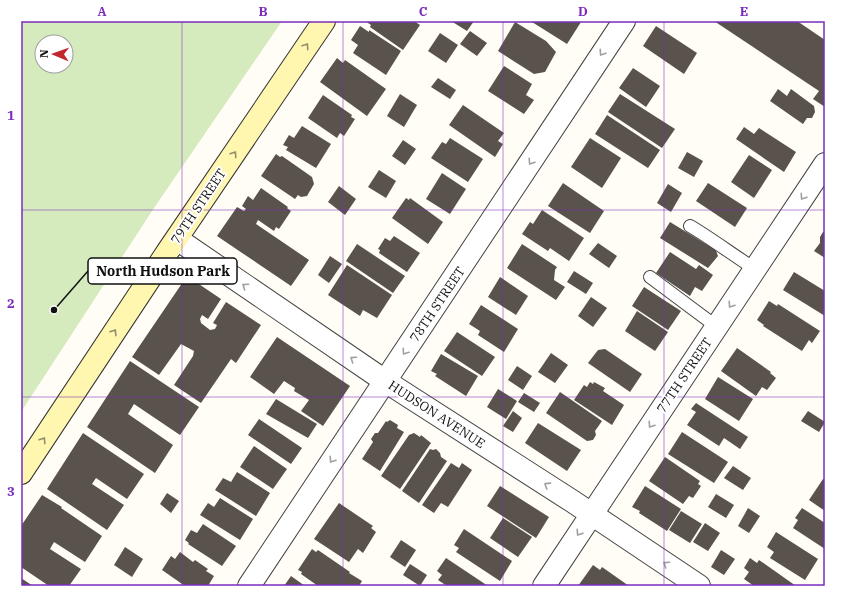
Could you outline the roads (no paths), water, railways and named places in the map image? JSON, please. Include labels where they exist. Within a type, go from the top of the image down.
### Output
[{"type":"street","name":"79TH STREET","points":[[21,473],[324,21]]},
{"type":"street","name":"78TH STREET","points":[[249,586],[624,21]]},
{"type":"street","name":"77TH STREET","points":[[544,586],[825,164]]},
{"type":"street","name":"HUDSON AVENUE","points":[[177,239],[385,381],[592,514],[699,586]]},
{"type":"lane","points":[[690,226],[716,241],[728,252],[756,269]]},
{"type":"lane","points":[[650,277],[717,326]]},
{"type":"place","name":"North Hudson Park","points":[[54,310]]}]
